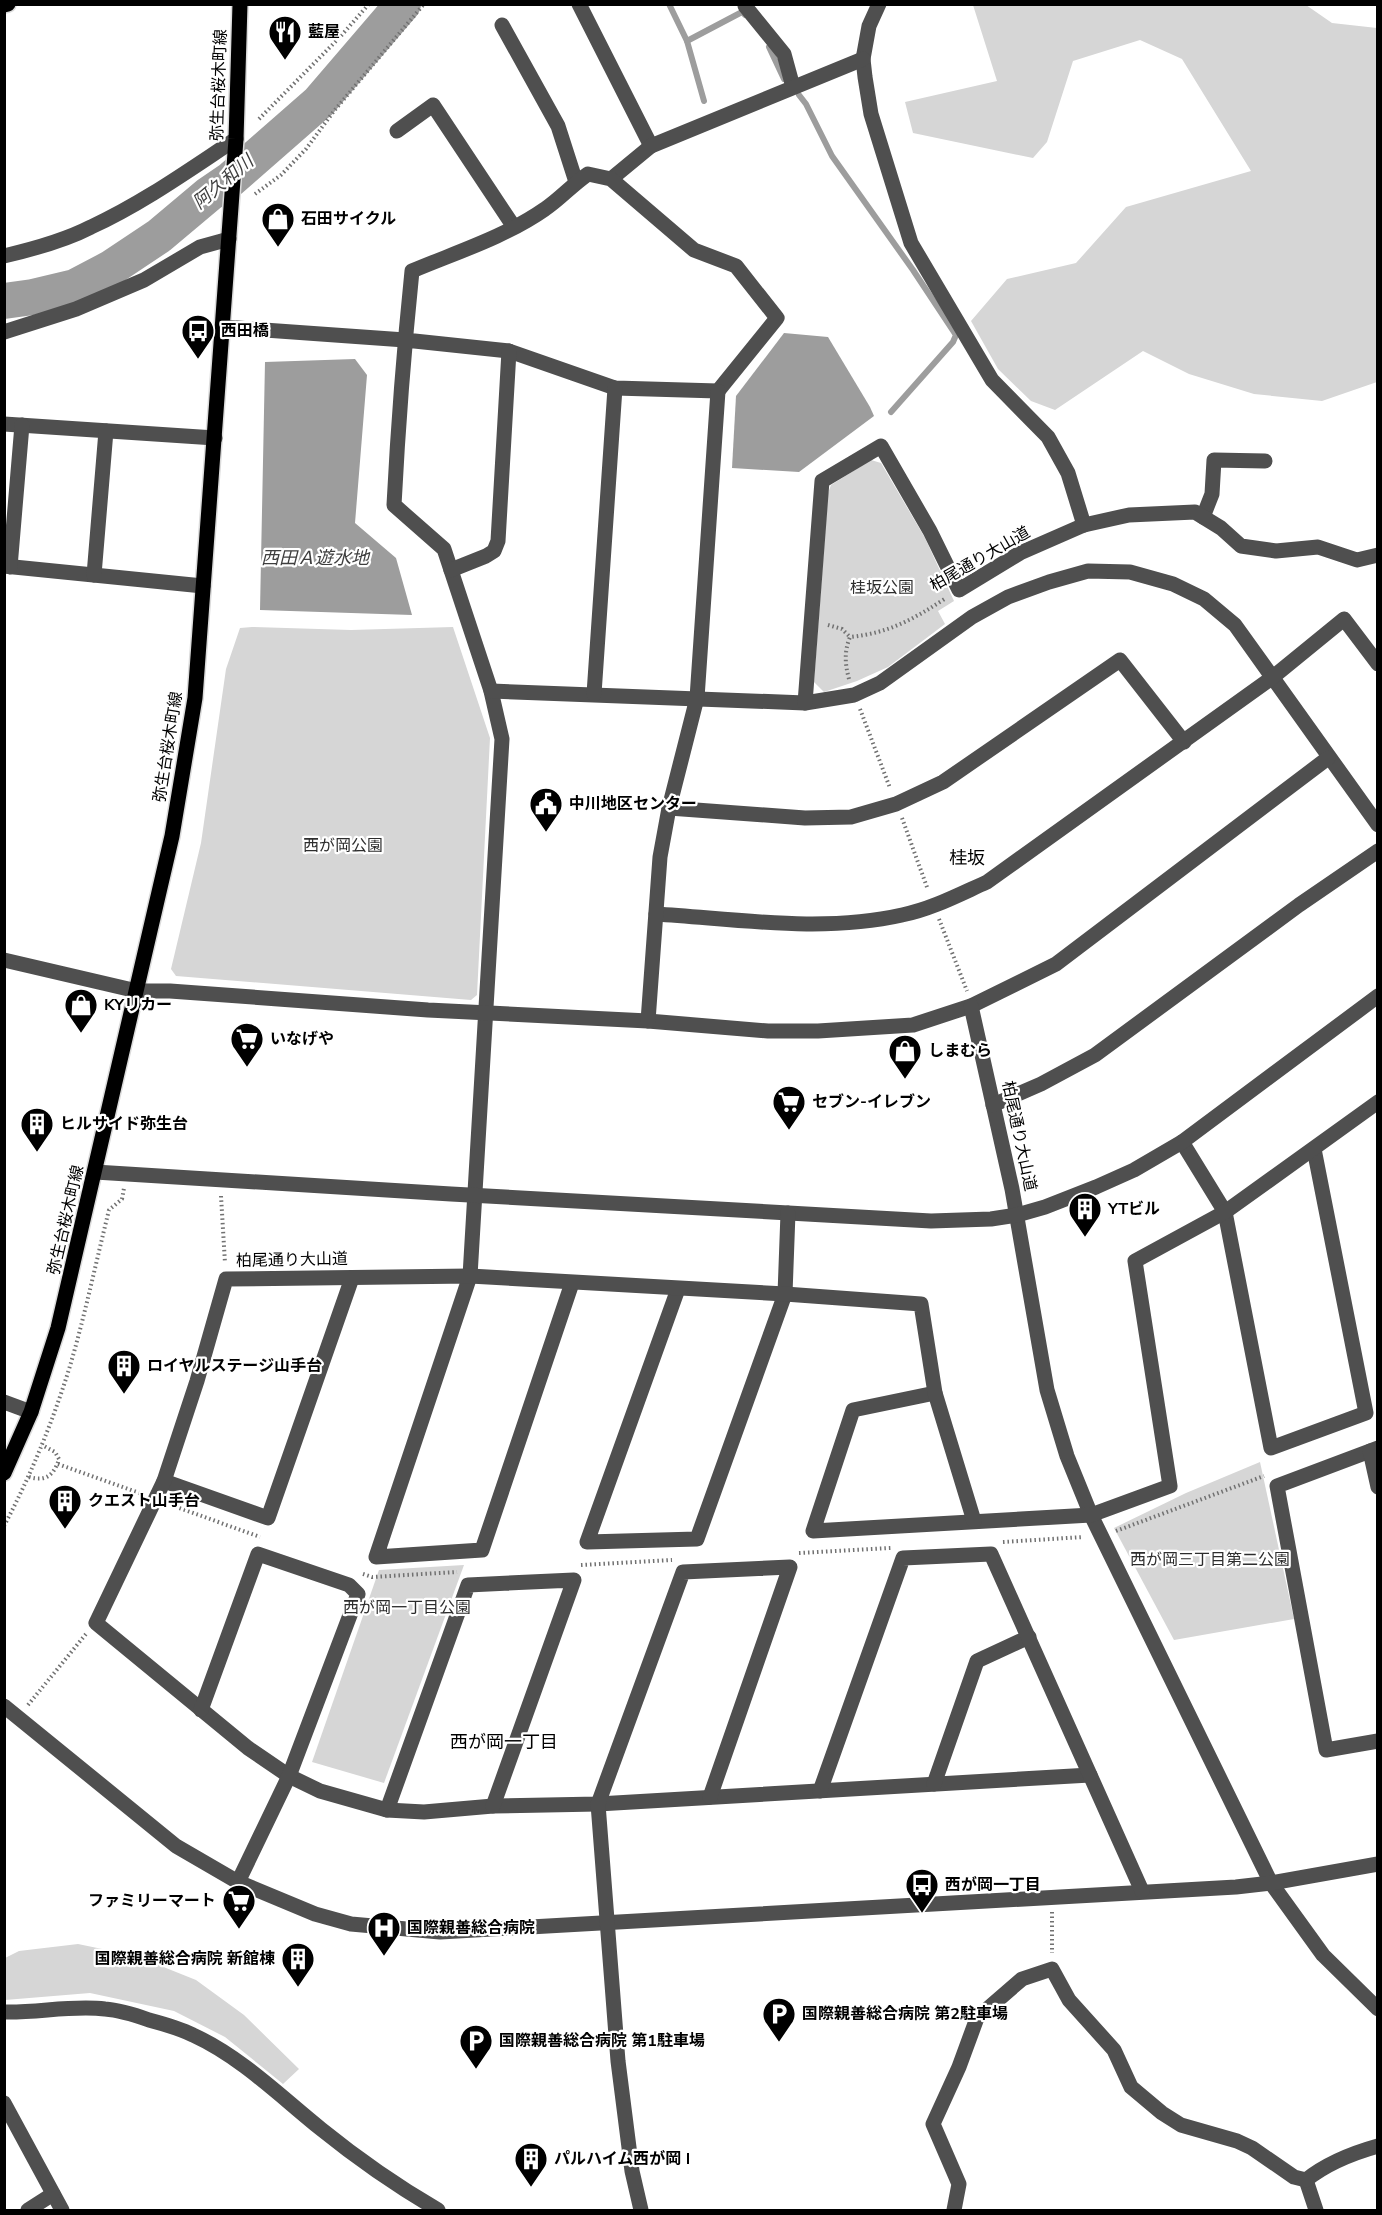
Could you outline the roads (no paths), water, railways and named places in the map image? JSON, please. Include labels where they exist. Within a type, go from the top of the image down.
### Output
[{"type":"main road","name":"弥生台桜木町線","points":[[4,1473],[31,1412],[58,1328],[172,837],[186,761],[195,698],[232,201],[240,4]]},
{"type":"street","points":[[579,4],[651,146]]},
{"type":"street","points":[[747,4],[745,6],[784,54],[793,87]]},
{"type":"street","points":[[879,4],[869,26],[863,59],[872,114],[911,243],[993,380],[1047,437],[1068,473],[1084,525]]},
{"type":"street","points":[[502,26],[558,126],[576,182]]},
{"type":"street","points":[[611,179],[651,146],[863,59]]},
{"type":"street","points":[[397,131],[433,105],[514,227]]},
{"type":"street","points":[[4,256],[36,248],[90,228],[149,197],[235,144]]},
{"type":"street","points":[[572,1283],[482,1550],[376,1557],[470,1276],[502,739],[491,691],[444,549],[394,505],[412,271],[499,236],[546,209],[588,174],[611,179],[694,250],[736,266],[777,318],[718,391],[697,698],[669,808],[660,857],[648,1021]]},
{"type":"street","points":[[4,332],[76,309],[144,280],[200,247],[229,239]]},
{"type":"street","points":[[223,327],[405,340],[509,351],[615,388],[718,391]]},
{"type":"street","points":[[451,570],[486,556],[494,551],[498,541],[509,351]]},
{"type":"street","points":[[594,694],[615,388]]},
{"type":"street","points":[[4,424],[215,438]]},
{"type":"street","points":[[22,425],[7,566],[203,586]]},
{"type":"street","points":[[94,575],[106,431]]},
{"type":"street","name":"柏尾通り大山道","points":[[805,703],[822,481],[881,446],[930,531],[959,590],[1020,553],[1084,525],[1129,515],[1195,512],[1203,516]]},
{"type":"street","points":[[1265,461],[1214,460],[1212,494],[1203,516],[1241,546],[1276,551],[1318,548],[1357,560],[1377,555]]},
{"type":"street","points":[[491,691],[805,703],[855,696],[880,683],[972,617],[1008,597],[1088,571],[1130,572],[1173,584],[1204,599],[1235,625],[1377,825]]},
{"type":"street","points":[[656,914],[809,924],[865,921],[904,915],[934,905],[987,882],[1273,677],[1344,619],[1377,664]]},
{"type":"street","points":[[669,808],[805,819],[851,817],[896,804],[943,782],[1120,660],[1184,742]]},
{"type":"street","points":[[4,960],[137,992],[170,991],[648,1021],[768,1031],[877,1029],[913,1025],[971,1006],[1056,964],[1328,758]]},
{"type":"street","points":[[993,1106],[1095,1055],[1299,904],[1377,851]]},
{"type":"street","points":[[95,1172],[932,1221],[991,1219],[1045,1207],[1134,1170],[1182,1142],[1377,996]]},
{"type":"street","name":"柏尾通り大山道","points":[[971,1006],[1017,1215],[1047,1390],[1067,1456],[1091,1515],[1271,1883],[1323,1955],[1377,2009]]},
{"type":"street","points":[[974,1521],[935,1393],[853,1410],[813,1531],[1091,1515],[1170,1486],[1135,1262],[1225,1212],[1377,1102]]},
{"type":"street","points":[[1182,1142],[1225,1212],[1271,1448],[1366,1413],[1314,1149]]},
{"type":"street","points":[[678,1289],[586,1542],[697,1539],[785,1294],[788,1213]]},
{"type":"street","name":"柏尾通り大山道","points":[[201,1710],[96,1623],[164,1481],[197,1380],[226,1279],[470,1276],[921,1304],[935,1393]]},
{"type":"street","points":[[164,1481],[268,1518],[352,1278]]},
{"type":"street","points":[[4,1402],[31,1412]]},
{"type":"street","points":[[1377,1487],[1374,1449],[1277,1486],[1326,1750],[1377,1741]]},
{"type":"street","points":[[238,1882],[289,1776],[358,1594],[349,1585],[258,1554],[201,1710],[248,1748],[289,1776],[320,1791],[387,1810],[424,1812],[493,1806],[598,1804],[1090,1775]]},
{"type":"street","points":[[820,1791],[903,1558],[992,1554],[1142,1891]]},
{"type":"street","points":[[641,2211],[632,2172],[621,2091],[598,1804],[683,1572],[790,1567],[710,1797]]},
{"type":"street","points":[[387,1810],[468,1585],[574,1580],[493,1806]]},
{"type":"street","points":[[934,1784],[977,1661],[1029,1637]]},
{"type":"street","points":[[4,1706],[176,1846],[238,1882],[315,1914],[351,1924],[440,1932],[1236,1887],[1377,1864]]},
{"type":"street","points":[[954,2211],[959,2184],[933,2124],[959,2067],[976,2018],[1022,1979],[1052,1969],[1069,2000],[1114,2050],[1131,2087],[1162,2113],[1181,2124],[1237,2141],[1252,2148],[1294,2177],[1306,2180]]},
{"type":"street","points":[[4,2012],[28,2013],[78,2007],[106,2009],[134,2015],[193,2035],[230,2056],[270,2085],[374,2170],[438,2211]]},
{"type":"street","points":[[4,2103],[62,2211]]},
{"type":"street","points":[[1306,2180],[1318,2171],[1377,2146]]},
{"type":"street","points":[[1306,2180],[1316,2211]]},
{"type":"street","points":[[28,2211],[53,2194]]},
{"type":"water","points":[[784,333],[828,337],[874,416],[799,472],[732,468],[736,396]]},
{"type":"water","name":"西田Ａ遊水地","points":[[355,359],[367,375],[355,523],[396,558],[412,615],[260,610],[265,362]]},
{"type":"waterway","name":"阿久和川","points":[[4,301],[75,287],[111,268],[159,236],[209,194],[231,179],[319,102],[403,4]]},
{"type":"waterway","points":[[669,4],[687,41],[704,101]]},
{"type":"waterway","points":[[687,41],[742,12],[745,15]]},
{"type":"waterway","points":[[769,47],[784,79]]},
{"type":"waterway","points":[[799,95],[806,104],[832,156],[956,335],[953,342],[891,412]]},
{"type":"place","name":"藍屋","points":[[285,61]]},
{"type":"place","name":"石田サイクル","points":[[278,248]]},
{"type":"place","name":"西田橋","points":[[198,360]]},
{"type":"place","name":"中川地区センター","points":[[546,833]]},
{"type":"place","name":"KYリカー","points":[[81,1034]]},
{"type":"place","name":"いなげや","points":[[247,1068]]},
{"type":"place","name":"しまむら","points":[[905,1080]]},
{"type":"place","name":"セブン-イレブン","points":[[789,1131]]},
{"type":"place","name":"ヒルサイド弥生台","points":[[37,1153]]},
{"type":"place","name":"YTビル","points":[[1085,1238]]},
{"type":"place","name":"ロイヤルステージ山手台","points":[[124,1395]]},
{"type":"place","name":"クエスト山手台","points":[[65,1530]]},
{"type":"place","name":"西が岡一丁目","points":[[922,1914]]},
{"type":"place","name":"ファミリーマート","points":[[239,1930]]},
{"type":"place","name":"国際親善総合病院","points":[[384,1957]]},
{"type":"place","name":"国際親善総合病院 新館棟","points":[[298,1988]]},
{"type":"place","name":"国際親善総合病院 第2駐車場","points":[[779,2043]]},
{"type":"place","name":"国際親善総合病院 第1駐車場","points":[[476,2070]]},
{"type":"place","name":"パルハイム西が岡 I","points":[[531,2188]]},
{"type":"district","name":"桂坂","points":[[967,858]]},
{"type":"district","name":"西が岡一丁目","points":[[504,1742]]},
{"type":"park label","name":"桂坂公園","points":[[882,588]]},
{"type":"park label","name":"西が岡公園","points":[[343,846]]},
{"type":"park label","name":"西が岡三丁目第二公園","points":[[1210,1560]]},
{"type":"park label","name":"西が岡一丁目公園","points":[[407,1608]]}]
